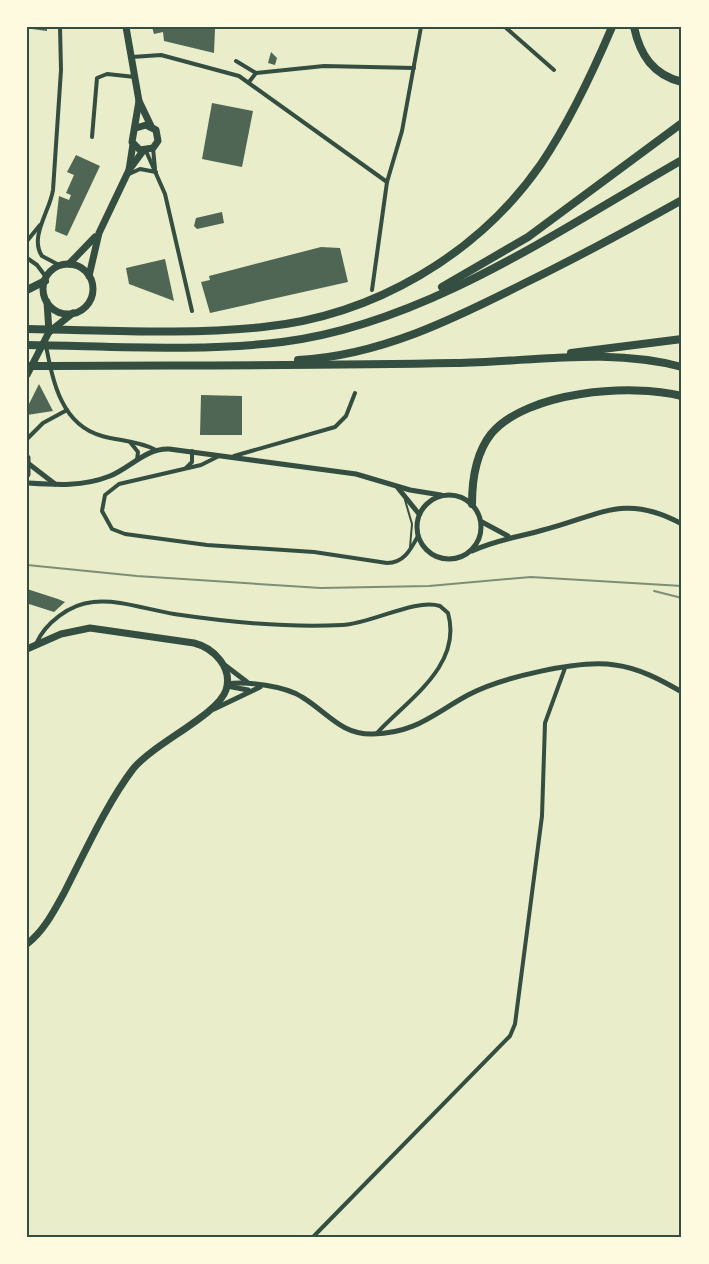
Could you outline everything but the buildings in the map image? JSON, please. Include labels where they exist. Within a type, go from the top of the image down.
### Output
[{"type":"highway","points":[[89,276],[99,233],[129,170],[134,144],[132,136],[136,128],[139,101],[126,27]]},
{"type":"highway","points":[[27,329],[235,329],[278,325],[358,305],[417,277],[473,237],[498,214],[529,179],[573,111],[612,27]]},
{"type":"highway","points":[[634,27],[640,47],[653,67],[663,75],[682,82]]},
{"type":"highway","points":[[129,170],[158,138],[139,101]]},
{"type":"highway","points":[[390,314],[443,287],[528,237],[682,123]]},
{"type":"highway","points":[[136,128],[142,125],[151,126]]},
{"type":"highway","points":[[134,144],[147,150]]},
{"type":"highway","points":[[27,345],[222,346],[274,343],[320,335],[390,314],[482,273],[682,160]]},
{"type":"highway","points":[[179,366],[312,360],[384,344],[419,332],[500,296],[682,200]]},
{"type":"highway","points":[[69,264],[99,233]]},
{"type":"highway","points":[[27,290],[45,279],[59,265],[69,264],[81,267],[89,276],[93,287],[91,299],[83,308],[73,313],[46,336],[27,375]]},
{"type":"highway","points":[[45,279],[46,336]]},
{"type":"highway","points":[[47,302],[58,311],[73,313]]},
{"type":"highway","points":[[456,363],[553,356],[682,339]]},
{"type":"highway","points":[[27,366],[456,363],[613,357],[646,359],[682,367]]},
{"type":"highway","points":[[472,504],[478,460],[487,441],[502,424],[523,410],[554,401],[613,391],[651,391],[682,396]]},
{"type":"highway","points":[[27,474],[28,461]]},
{"type":"highway","points":[[27,648],[69,631],[103,628],[194,643],[208,648],[220,660],[225,670],[227,685],[222,699],[156,747],[135,767],[50,917],[27,945]]},
{"type":"street","points":[[59,265],[49,262],[39,251],[37,241],[52,199],[61,70],[60,27]]},
{"type":"street","points":[[372,290],[387,182],[402,131],[421,27]]},
{"type":"street","points":[[505,27],[554,70]]},
{"type":"street","points":[[132,57],[161,55],[230,73],[249,82],[387,182]]},
{"type":"street","points":[[236,61],[256,73],[324,66],[414,68]]},
{"type":"street","points":[[249,82],[256,73]]},
{"type":"street","points":[[92,136],[97,78],[106,74],[135,77]]},
{"type":"street","points":[[147,150],[148,160],[156,171]]},
{"type":"street","points":[[147,150],[172,221],[192,311]]},
{"type":"street","points":[[125,179],[140,169],[156,171]]},
{"type":"street","points":[[27,241],[44,220]]},
{"type":"street","points":[[27,258],[37,265],[45,279]]},
{"type":"street","points":[[46,336],[54,383],[67,410],[75,421],[89,432],[157,450],[222,454],[368,476],[394,485],[441,495],[461,496],[472,504],[482,522],[509,537]]},
{"type":"street","points":[[234,456],[334,427],[346,416],[355,393]]},
{"type":"street","points":[[27,440],[43,423],[67,410]]},
{"type":"street","points":[[129,441],[138,452],[137,461]]},
{"type":"street","points":[[27,483],[70,486],[102,479],[157,450]]},
{"type":"street","points":[[186,468],[192,462],[192,451]]},
{"type":"street","points":[[222,454],[186,468],[119,484],[110,489],[102,502],[106,522],[112,529],[125,534],[207,545],[314,552],[387,563],[397,561],[409,552],[418,536],[419,514],[428,502],[441,495]]},
{"type":"street","points":[[28,461],[56,485]]},
{"type":"street","points":[[394,485],[406,495],[419,514]]},
{"type":"street","points":[[418,536],[425,548],[437,557],[451,559],[509,537],[545,530],[590,514],[617,508],[650,510],[682,524]]},
{"type":"street","points":[[471,551],[480,538],[482,522]]},
{"type":"street","points":[[36,644],[43,631],[54,621],[73,608],[94,601],[175,614],[313,625],[356,624],[416,607],[440,606],[448,613],[451,629],[437,672],[376,734]]},
{"type":"street","points":[[220,660],[234,673],[259,686]]},
{"type":"street","points":[[227,685],[242,683],[292,692],[338,725],[352,732],[376,734],[415,727],[467,696],[502,680],[565,668],[614,664],[646,674],[682,692]]},
{"type":"street","points":[[313,1237],[510,1035],[514,1024],[542,816],[545,723],[565,668]]},
{"type":"street","points":[[227,685],[239,690],[250,690]]},
{"type":"street","points":[[207,712],[259,686]]},
{"type":"lane","points":[[394,485],[407,504],[411,515],[412,539],[409,552]]},
{"type":"railway","points":[[27,565],[137,576],[321,588],[429,586],[531,577],[682,586]]},
{"type":"railway","points":[[654,591],[682,598]]}]
